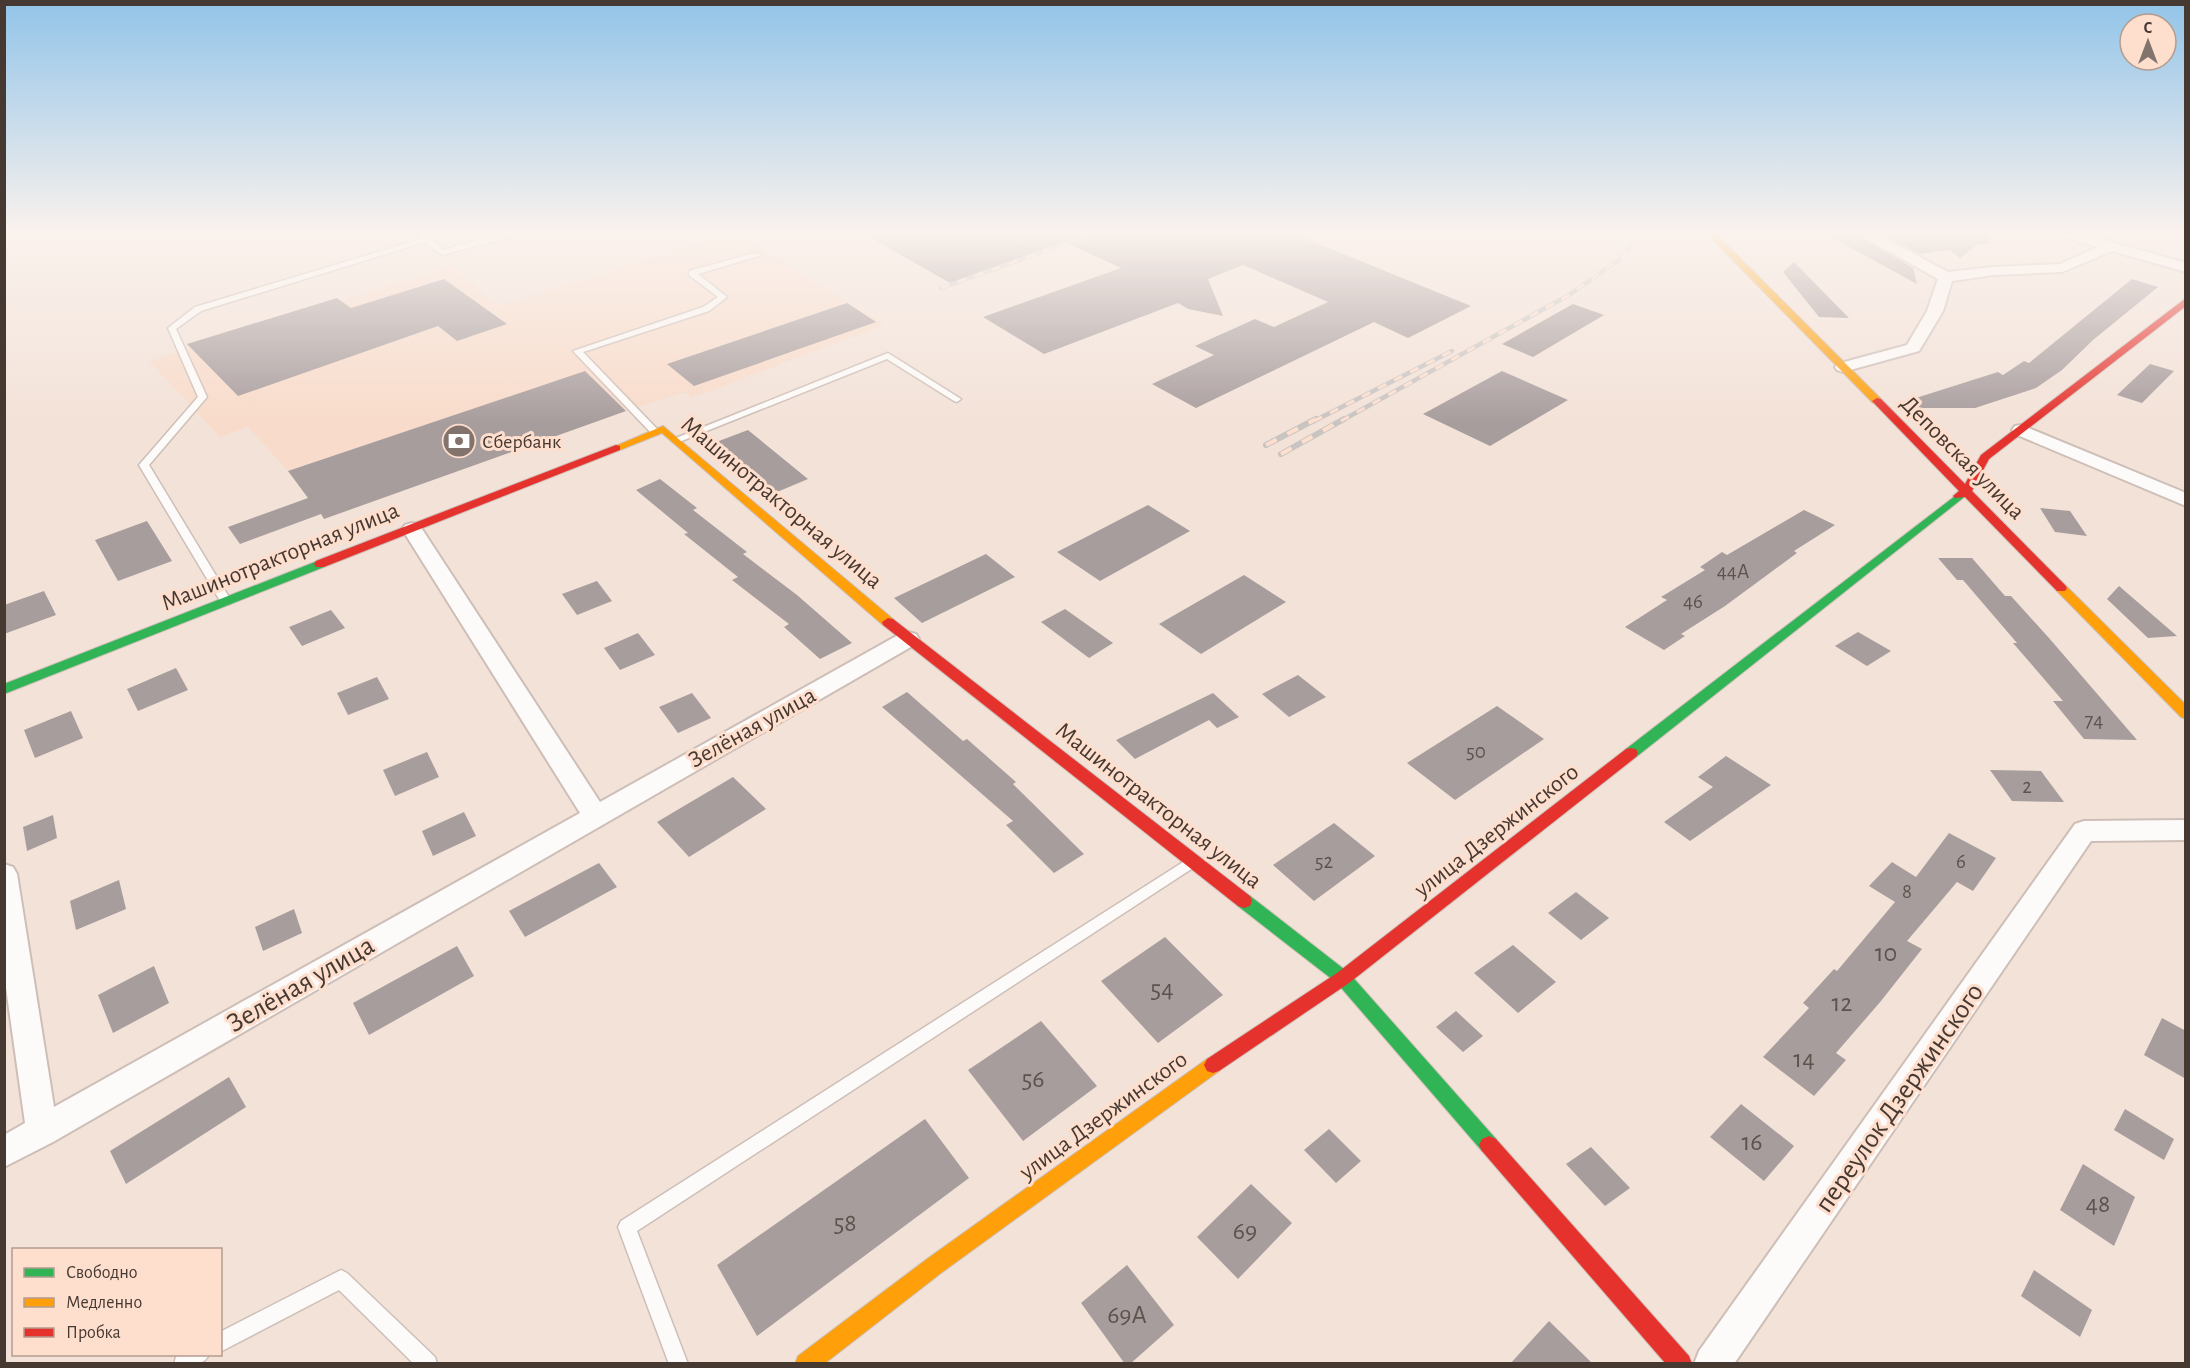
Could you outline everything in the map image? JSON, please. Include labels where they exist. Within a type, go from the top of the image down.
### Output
[{"type":"street","name":"Деповская улица","points":[[1771,295],[2186,714]]},
{"type":"street","points":[[1843,367],[1913,348],[1935,311],[1940,295]]},
{"type":"street","name":"улица Дзержинского","points":[[806,1364],[934,1266],[1191,1078],[1343,978],[1965,491],[1985,457],[2186,301]]},
{"type":"street","name":"Машинотракторная улица","points":[[4,689],[663,429],[908,639],[1343,978],[1682,1364]]},
{"type":"street","points":[[2020,430],[2186,500]]},
{"type":"street","points":[[412,529],[595,815]]},
{"type":"street","name":"Зелёная улица","points":[[4,1152],[908,639]]},
{"type":"street","name":"переулок Дзержинского","points":[[1712,1364],[2084,831],[2186,830]]},
{"type":"street","points":[[4,873],[42,1131]]},
{"type":"lane","points":[[226,602],[144,465],[203,398],[172,328],[198,309],[244,295]]},
{"type":"lane","points":[[655,432],[577,351],[706,309],[723,297],[720,295]]},
{"type":"lane","points":[[676,440],[888,356],[957,399]]},
{"type":"lane","points":[[679,1364],[627,1227],[1193,861]]},
{"type":"lane","points":[[222,1343],[341,1279],[428,1364]]},
{"type":"lane","points":[[183,1364],[197,1356]]},
{"type":"shaded area","points":[[360,295],[486,295],[499,306],[535,295],[836,295],[884,325],[691,398],[686,392],[626,411],[585,371],[288,471],[248,427],[220,437],[149,361]]},
{"type":"building","points":[[393,295],[466,295],[507,324],[457,341],[438,326],[238,396],[187,344],[337,298],[351,308]]},
{"type":"building","points":[[1045,295],[1214,295],[1223,316],[1188,309],[1178,303],[1044,354],[983,317]]},
{"type":"building","points":[[1312,295],[1444,295],[1471,306],[1408,338],[1374,322],[1196,408],[1152,384],[1214,355],[1195,346],[1255,319],[1274,327],[1328,302]]},
{"type":"building","points":[[1801,295],[1826,295],[1849,318],[1819,317]]},
{"type":"building","points":[[2113,295],[2148,295],[2093,340],[2062,370],[2036,388],[1975,408],[1901,408],[1900,403],[1998,372],[2003,375],[2024,361],[2029,363]]},
{"type":"building","points":[[847,303],[876,322],[694,386],[667,364]]},
{"type":"building","points":[[1573,304],[1604,315],[1533,357],[1502,344]]},
{"type":"building","points":[[2150,364],[2174,371],[2142,403],[2117,395]]},
{"type":"building","name":"Сбербанк","points":[[585,371],[626,411],[324,519],[321,514],[240,544],[228,527],[308,498],[288,471]]},
{"type":"building","points":[[1502,371],[1568,400],[1490,446],[1423,414]]},
{"type":"building","points":[[748,430],[808,479],[770,495],[711,444]]},
{"type":"building","points":[[660,479],[697,508],[693,510],[747,552],[743,554],[797,595],[852,643],[820,659],[784,627],[789,624],[732,580],[738,577],[684,534],[688,533],[636,490]]},
{"type":"building","points":[[1148,505],[1190,531],[1100,581],[1057,552]]},
{"type":"building","points":[[2040,508],[2070,511],[2087,536],[2055,532]]},
{"type":"building","points":[[1804,510],[1835,525],[1794,551],[1797,553],[1725,606],[1681,634],[1685,636],[1664,650],[1625,627],[1667,600],[1661,597],[1705,570],[1700,567],[1722,552],[1727,555]]},
{"type":"building","points":[[147,521],[172,561],[118,581],[95,540]]},
{"type":"building","points":[[986,554],[1015,577],[922,623],[894,598]]},
{"type":"building","points":[[1938,558],[1972,558],[2005,596],[2011,596],[2137,740],[2084,739],[2053,701],[2063,701],[2013,643],[2017,643],[1963,580],[1957,580]]},
{"type":"building","points":[[1244,575],[1286,602],[1201,654],[1159,624]]},
{"type":"building","points":[[597,581],[612,601],[577,615],[562,594]]},
{"type":"building","points":[[2119,586],[2177,636],[2148,638],[2107,599]]},
{"type":"building","points":[[44,591],[56,615],[4,634],[4,605]]},
{"type":"building","points":[[1065,609],[1113,643],[1089,658],[1041,622]]},
{"type":"building","points":[[331,610],[345,628],[302,646],[289,627]]},
{"type":"building","points":[[1858,632],[1891,651],[1867,666],[1835,646]]},
{"type":"building","points":[[638,633],[655,655],[620,670],[604,648]]},
{"type":"building","points":[[176,668],[188,690],[138,711],[127,689]]},
{"type":"building","points":[[1298,675],[1326,697],[1289,717],[1262,694]]},
{"type":"building","points":[[377,677],[389,699],[348,715],[337,693]]},
{"type":"building","points":[[907,692],[963,741],[967,739],[1016,782],[1013,784],[1084,854],[1054,873],[1006,825],[1013,821],[882,707]]},
{"type":"building","points":[[692,693],[711,718],[678,733],[659,707]]},
{"type":"building","points":[[1213,693],[1239,717],[1217,728],[1209,720],[1135,759],[1116,740]]},
{"type":"building","points":[[1497,706],[1544,739],[1455,800],[1407,763]]},
{"type":"building","points":[[71,711],[83,738],[35,758],[24,730]]},
{"type":"building","points":[[427,752],[439,777],[395,796],[383,770]]},
{"type":"building","points":[[1726,756],[1771,785],[1690,841],[1664,822],[1713,787],[1698,777]]},
{"type":"building","points":[[1990,770],[2041,771],[2064,802],[2012,801]]},
{"type":"building","points":[[733,777],[766,809],[689,857],[657,822]]},
{"type":"building","points":[[464,812],[476,836],[433,856],[422,831]]},
{"type":"building","points":[[53,815],[57,838],[27,851],[23,827]]},
{"type":"building","points":[[1334,823],[1375,856],[1314,901],[1273,865]]},
{"type":"building","points":[[1949,833],[1996,858],[1973,891],[1957,882],[1907,941],[1922,949],[1836,1053],[1846,1060],[1814,1096],[1763,1057],[1809,1008],[1803,1003],[1834,969],[1837,971],[1895,902],[1869,886],[1892,862],[1916,877]]},
{"type":"building","points":[[599,863],[617,887],[525,937],[509,911]]},
{"type":"building","points":[[119,880],[126,909],[76,930],[70,901]]},
{"type":"building","points":[[1576,892],[1609,918],[1581,940],[1548,913]]},
{"type":"building","points":[[294,909],[302,933],[263,951],[255,927]]},
{"type":"building","points":[[1165,937],[1223,995],[1158,1043],[1101,981]]},
{"type":"building","points":[[1513,945],[1556,982],[1518,1013],[1474,973]]},
{"type":"building","points":[[457,946],[474,976],[369,1035],[353,1003]]},
{"type":"building","points":[[154,966],[169,1003],[113,1033],[98,995]]},
{"type":"building","points":[[1456,1011],[1483,1036],[1463,1052],[1436,1027]]},
{"type":"building","points":[[2162,1018],[2186,1031],[2186,1079],[2144,1055]]},
{"type":"building","points":[[1041,1021],[1097,1086],[1023,1141],[968,1070]]},
{"type":"building","points":[[229,1077],[246,1107],[126,1184],[110,1151]]},
{"type":"building","points":[[1741,1104],[1794,1146],[1764,1181],[1710,1137]]},
{"type":"building","points":[[2125,1109],[2174,1139],[2164,1160],[2114,1130]]},
{"type":"building","points":[[925,1119],[969,1178],[757,1336],[717,1265]]},
{"type":"building","points":[[1329,1129],[1361,1161],[1336,1183],[1304,1150]]},
{"type":"building","points":[[1591,1147],[1630,1188],[1605,1206],[1566,1164]]},
{"type":"building","points":[[2083,1164],[2135,1197],[2114,1246],[2060,1210]]},
{"type":"building","points":[[1251,1184],[1292,1223],[1238,1279],[1197,1237]]},
{"type":"building","points":[[1127,1265],[1174,1325],[1130,1364],[1125,1364],[1081,1303]]},
{"type":"building","points":[[2034,1270],[2092,1310],[2080,1337],[2021,1296]]},
{"type":"building","points":[[1549,1321],[1593,1364],[1510,1364]]},
{"type":"railway","points":[[1341,421],[1569,295]]},
{"type":"railway","points":[[1314,421],[1452,351]]},
{"type":"railway","points":[[1266,445],[1316,419]]},
{"type":"railway","points":[[1281,454],[1344,419]]},
{"type":"traffic: fast","points":[[1631,753],[1959,496]]},
{"type":"traffic: fast","points":[[4,689],[320,564]]},
{"type":"traffic: fast","points":[[1244,901],[1343,978],[1489,1145]]},
{"type":"traffic: slow","points":[[1771,295],[1877,401]]},
{"type":"traffic: slow","points":[[616,448],[663,429],[888,622]]},
{"type":"traffic: slow","points":[[2061,588],[2186,714]]},
{"type":"traffic: slow","points":[[806,1364],[934,1266],[1213,1065]]},
{"type":"traffic: jam","points":[[1959,496],[1966,491],[1985,457],[2186,301]]},
{"type":"traffic: jam","points":[[1877,401],[2061,588]]},
{"type":"traffic: jam","points":[[320,564],[616,448]]},
{"type":"traffic: jam","points":[[888,622],[1244,901]]},
{"type":"traffic: jam","points":[[1213,1065],[1343,978],[1631,753]]},
{"type":"traffic: jam","points":[[1489,1145],[1681,1364]]},
{"type":"place","name":"Сбербанк","points":[[459,441]]}]
